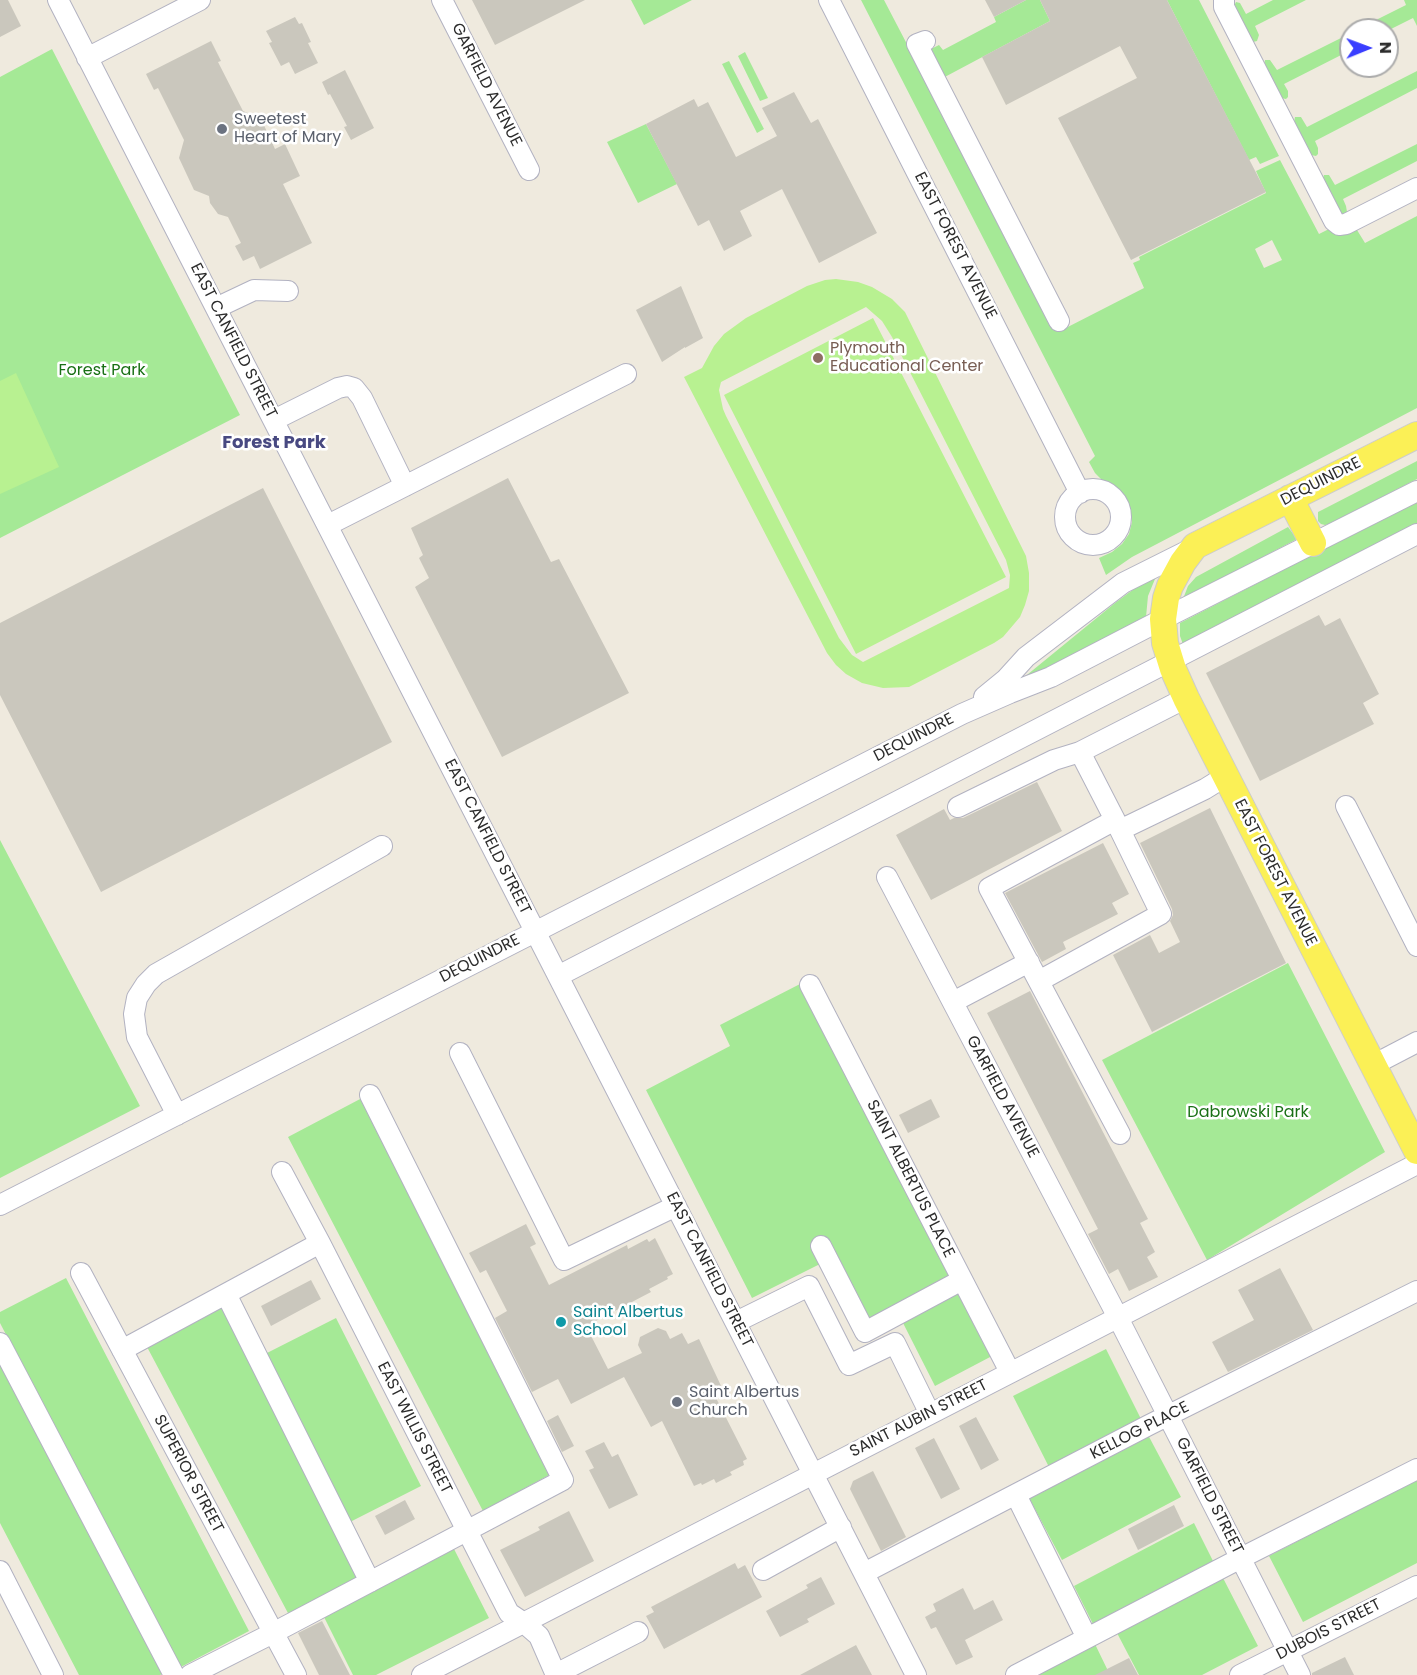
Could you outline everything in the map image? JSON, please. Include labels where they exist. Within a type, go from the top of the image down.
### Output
[{"type":"main road","name":"DEQUINDRE","points":[[1195,546],[1417,435]]},
{"type":"main road","points":[[1290,498],[1313,543]]},
{"type":"main road","name":"EAST FOREST AVENUE","points":[[1195,546],[1183,562],[1166,598],[1163,619],[1165,643],[1170,662],[1186,698],[1417,1151]]},
{"type":"street","name":"EAST CANFIELD STREET","points":[[58,0],[916,1675]]},
{"type":"street","name":"GARFIELD AVENUE","points":[[442,0],[529,170]]},
{"type":"street","name":"EAST FOREST AVENUE","points":[[830,0],[1080,493]]},
{"type":"street","points":[[1224,0],[1224,6],[1334,221],[1339,225],[1346,224],[1417,188]]},
{"type":"street","points":[[87,58],[192,2]]},
{"type":"street","points":[[925,40],[917,44],[1059,321]]},
{"type":"street","points":[[216,308],[254,290],[288,291]]},
{"type":"street","points":[[328,525],[626,374]]},
{"type":"street","points":[[274,420],[338,388],[347,386],[354,388],[362,398],[405,486]]},
{"type":"street","name":"DEQUINDRE","points":[[0,1205],[962,714],[1051,677],[1417,490]]},
{"type":"street","points":[[558,976],[1417,534]]},
{"type":"street","name":"DEQUINDRE","points":[[962,714],[992,691],[1026,657],[1123,583],[1195,546]]},
{"type":"street","points":[[958,807],[1054,760],[1080,752],[1186,698]]},
{"type":"street","points":[[1039,981],[1161,914],[1080,752]]},
{"type":"street","points":[[1120,1134],[989,888],[1117,825],[1205,789],[1226,776]]},
{"type":"street","points":[[1346,806],[1417,945]]},
{"type":"street","points":[[177,1115],[137,1037],[134,1014],[136,998],[146,984],[156,974],[382,846]]},
{"type":"street","name":"GARFIELD AVENUE","points":[[887,877],[1118,1318]]},
{"type":"street","points":[[952,1002],[1029,962]]},
{"type":"street","name":"SAINT ALBERTUS PLACE","points":[[810,985],[1010,1372]]},
{"type":"street","points":[[1373,1065],[1417,1042]]},
{"type":"street","points":[[460,1053],[564,1260],[676,1206]]},
{"type":"street","points":[[190,1675],[563,1480],[370,1095]]},
{"type":"street","name":"SAINT AUBIN STREET","points":[[422,1675],[1417,1164]]},
{"type":"street","name":"EAST WILLIS STREET","points":[[282,1172],[509,1613],[539,1636],[556,1674]]},
{"type":"street","points":[[122,1350],[320,1243]]},
{"type":"street","points":[[821,1246],[865,1332],[962,1280]]},
{"type":"street","name":"SUPERIOR STREET","points":[[81,1273],[296,1675]]},
{"type":"street","points":[[735,1322],[809,1286],[849,1365],[895,1343],[930,1414]]},
{"type":"street","name":"KELLOG PLACE","points":[[864,1573],[1417,1291]]},
{"type":"street","points":[[226,1294],[370,1582]]},
{"type":"street","name":"GARFIELD STREET","points":[[1118,1318],[1300,1675]]},
{"type":"street","points":[[0,1343],[174,1675]]},
{"type":"street","points":[[1016,1675],[1417,1469]]},
{"type":"street","points":[[1016,1495],[1087,1638]]},
{"type":"street","points":[[763,1570],[841,1527]]},
{"type":"street","points":[[0,1571],[53,1675]]},
{"type":"street","name":"DUBOIS STREET","points":[[1240,1675],[1417,1586]]},
{"type":"street","points":[[556,1674],[638,1632]]},
{"type":"green space","points":[[631,0],[692,0],[644,25]]},
{"type":"green space","points":[[861,0],[884,0],[909,48],[920,62],[1058,332],[1144,288],[1133,263],[1140,260],[1139,257],[1266,193],[1256,171],[1280,160],[1319,234],[1329,229],[1344,235],[1357,230],[1365,243],[1417,216],[1417,408],[1132,557],[1106,575],[1099,558],[1122,544],[1129,534],[1132,522],[1125,497],[1095,473],[1089,462],[1095,456]],"holes":[[[1272,240],[1282,260],[1264,268],[1255,249]]]},
{"type":"green space","points":[[1026,0],[1040,0],[1050,21],[941,79],[927,51],[939,45],[943,50],[996,22],[994,17]]},
{"type":"green space","points":[[1167,0],[1199,0],[1279,156],[1260,164],[1256,157],[1249,160]]},
{"type":"green space","points":[[1273,0],[1306,0],[1255,26],[1259,35],[1257,41],[1253,42],[1234,7],[1235,4],[1240,3],[1246,14]]},
{"type":"green space","points":[[1404,0],[1417,0],[1417,26],[1413,18],[1399,25],[1399,18],[1380,18],[1406,5]]},
{"type":"green space","points":[[1339,39],[1339,56],[1284,84],[1288,91],[1286,99],[1281,98],[1264,66],[1265,60],[1270,60],[1277,70]]},
{"type":"green space","name":"Forest Park","points":[[52,49],[240,415],[0,538],[0,77]]},
{"type":"green space","points":[[745,52],[768,98],[760,101],[738,56]]},
{"type":"green space","points":[[729,61],[764,129],[757,133],[722,64]]},
{"type":"green space","points":[[1417,71],[1417,88],[1315,141],[1318,154],[1311,155],[1294,122],[1295,117],[1301,117],[1307,127]]},
{"type":"green space","points":[[646,124],[677,184],[638,203],[607,142]]},
{"type":"green space","points":[[1417,144],[1417,161],[1343,199],[1347,212],[1340,213],[1323,178],[1324,175],[1329,175],[1335,185]]},
{"type":"green space","points":[[825,280],[858,282],[872,287],[892,299],[905,312],[1026,556],[1029,591],[1020,617],[1003,637],[909,687],[883,688],[862,683],[846,674],[827,653],[684,377],[702,368],[714,346],[724,334],[746,318],[807,286]],"holes":[[[866,307],[882,321],[1006,560],[1010,575],[1009,588],[863,662],[852,655],[839,638],[726,416],[719,390],[721,382]]]},
{"type":"green space","points":[[873,318],[1006,577],[856,654],[724,395]]},
{"type":"green space","points":[[16,373],[59,467],[0,494],[0,381]]},
{"type":"green space","points":[[1417,461],[1417,479],[1329,524],[1321,524],[1318,521],[1318,512]]},
{"type":"green space","points":[[1417,501],[1417,526],[1185,650],[1180,636],[1180,623]]},
{"type":"green space","points":[[1288,527],[1297,539],[1183,599],[1188,586],[1196,577]]},
{"type":"green space","points":[[1154,577],[1148,596],[1146,617],[1022,681],[1115,603]]},
{"type":"green space","points":[[0,840],[140,1106],[0,1178]]},
{"type":"green space","name":"Dabrowski Park","points":[[1288,963],[1385,1152],[1207,1260],[1102,1060]]},
{"type":"green space","points":[[800,984],[992,1356],[935,1386],[902,1321],[862,1341],[822,1263],[752,1298],[646,1090],[730,1046],[720,1025]]},
{"type":"green space","points":[[362,1098],[551,1474],[483,1511],[288,1137]]},
{"type":"green space","points":[[66,1278],[249,1631],[179,1668],[0,1323],[0,1312]]},
{"type":"green space","points":[[221,1305],[364,1575],[289,1615],[146,1345]]},
{"type":"green space","points":[[336,1318],[421,1486],[350,1522],[265,1354]]},
{"type":"green space","points":[[1106,1349],[1142,1421],[1050,1469],[1013,1396]]},
{"type":"green space","points":[[0,1362],[162,1674],[79,1675],[0,1523]]},
{"type":"green space","points":[[1147,1433],[1181,1497],[1062,1560],[1028,1496]]},
{"type":"green space","points":[[1417,1479],[1417,1563],[1303,1622],[1269,1556]]},
{"type":"green space","points":[[1194,1523],[1215,1565],[1095,1628],[1074,1586]]},
{"type":"green space","points":[[454,1549],[489,1618],[376,1675],[353,1675],[323,1615]]},
{"type":"green space","points":[[1223,1578],[1258,1646],[1202,1675],[1139,1675],[1117,1633]]},
{"type":"green space","points":[[1094,1642],[1110,1675],[1029,1675]]},
{"type":"building","points":[[0,0],[8,0],[21,26],[0,37]]},
{"type":"building","points":[[472,0],[585,0],[495,45]]},
{"type":"building","points":[[985,0],[1026,0],[994,17]]},
{"type":"building","points":[[1040,0],[1167,0],[1266,192],[1131,260],[1058,118],[1137,78],[1120,46],[1006,105],[982,57],[1050,21]]},
{"type":"building","points":[[295,17],[299,24],[302,23],[311,42],[308,43],[318,63],[295,74],[289,62],[281,66],[269,43],[272,42],[266,31]]},
{"type":"building","name":"Sweetest Heart of Mary","points":[[211,41],[221,61],[218,62],[243,111],[261,119],[275,149],[285,144],[300,176],[283,184],[312,243],[260,269],[254,256],[243,261],[235,246],[241,243],[228,217],[218,214],[210,203],[209,196],[194,190],[179,158],[184,140],[158,88],[154,90],[146,74]]},
{"type":"building","points":[[345,70],[374,128],[351,140],[344,127],[347,126],[322,82]]},
{"type":"building","points":[[794,92],[811,123],[818,119],[877,233],[819,263],[782,189],[740,211],[752,236],[724,251],[709,220],[698,226],[646,124],[694,99],[698,107],[708,102],[736,157],[777,136],[762,108]]},
{"type":"building","points":[[681,286],[703,338],[662,362],[636,310]]},
{"type":"building","points":[[508,478],[551,562],[559,559],[629,693],[502,757],[415,587],[429,578],[419,558],[423,555],[411,528]]},
{"type":"building","points":[[263,488],[392,742],[101,892],[0,695],[0,623]]},
{"type":"building","points":[[1319,615],[1325,626],[1340,618],[1379,694],[1363,703],[1374,724],[1260,781],[1206,673]]},
{"type":"building","points":[[1037,782],[1062,831],[931,900],[896,835],[944,809],[950,820],[963,818]]},
{"type":"building","points":[[1210,808],[1286,963],[1152,1032],[1113,955],[1150,935],[1159,953],[1180,942],[1170,921],[1173,915],[1172,909],[1140,843]]},
{"type":"building","points":[[1103,843],[1129,894],[1112,903],[1118,914],[1063,942],[1066,949],[1042,962],[1005,893]]},
{"type":"building","points":[[1030,991],[1148,1219],[1140,1223],[1155,1252],[1147,1257],[1158,1277],[1129,1291],[1118,1269],[1109,1274],[1088,1234],[1098,1229],[987,1013]]},
{"type":"building","points":[[931,1099],[940,1117],[908,1133],[899,1115]]},
{"type":"building","points":[[526,1224],[536,1244],[530,1247],[549,1285],[627,1245],[628,1249],[647,1239],[649,1242],[655,1238],[673,1274],[649,1289],[651,1292],[586,1326],[608,1369],[642,1353],[638,1345],[640,1337],[658,1328],[666,1331],[670,1339],[682,1333],[688,1344],[699,1339],[723,1390],[714,1394],[747,1459],[743,1461],[744,1465],[730,1472],[732,1475],[716,1483],[714,1479],[694,1486],[662,1421],[651,1427],[624,1377],[571,1404],[558,1379],[532,1392],[495,1318],[507,1311],[486,1270],[480,1273],[469,1253]]},
{"type":"building","points":[[1280,1268],[1313,1330],[1228,1372],[1212,1342],[1254,1320],[1238,1290]]},
{"type":"building","points":[[311,1280],[321,1299],[271,1326],[261,1306]]},
{"type":"building","points":[[558,1415],[574,1446],[562,1452],[547,1421]]},
{"type":"building","points":[[976,1417],[999,1460],[981,1470],[959,1426]]},
{"type":"building","points":[[934,1438],[960,1489],[941,1499],[915,1448]]},
{"type":"building","points":[[604,1442],[612,1457],[618,1454],[638,1495],[609,1509],[589,1470],[594,1468],[585,1451]]},
{"type":"building","points":[[873,1471],[906,1537],[881,1551],[850,1489],[853,1481]]},
{"type":"building","points":[[405,1500],[415,1519],[385,1535],[375,1516]]},
{"type":"building","points":[[1174,1505],[1184,1526],[1138,1550],[1128,1529]]},
{"type":"building","points":[[569,1511],[594,1561],[525,1597],[500,1550],[540,1530],[538,1527]]},
{"type":"building","points":[[735,1563],[738,1569],[745,1565],[762,1597],[664,1649],[646,1616],[654,1612],[651,1607]]},
{"type":"building","points":[[821,1577],[835,1604],[807,1619],[809,1622],[780,1637],[766,1611],[808,1588],[806,1585]]},
{"type":"building","points":[[963,1588],[974,1610],[993,1600],[1003,1620],[965,1640],[973,1657],[956,1665],[936,1627],[931,1629],[925,1617],[936,1611],[933,1604]]},
{"type":"building","points":[[322,1621],[350,1675],[319,1675],[298,1633]]},
{"type":"building","points":[[856,1645],[872,1675],[800,1675]]},
{"type":"building","points":[[1345,1657],[1354,1675],[1312,1675],[1312,1673]]},
{"type":"building","points":[[1129,1658],[1138,1675],[1095,1675]]},
{"type":"place","name":"Sweetest Heart of Mary","points":[[222,129]]},
{"type":"place","name":"Plymouth Educational Center","points":[[818,358]]},
{"type":"place","name":"Saint Albertus School","points":[[561,1322]]},
{"type":"place","name":"Saint Albertus Church","points":[[677,1402]]},
{"type":"district","name":"Forest Park","points":[[274,443]]}]
